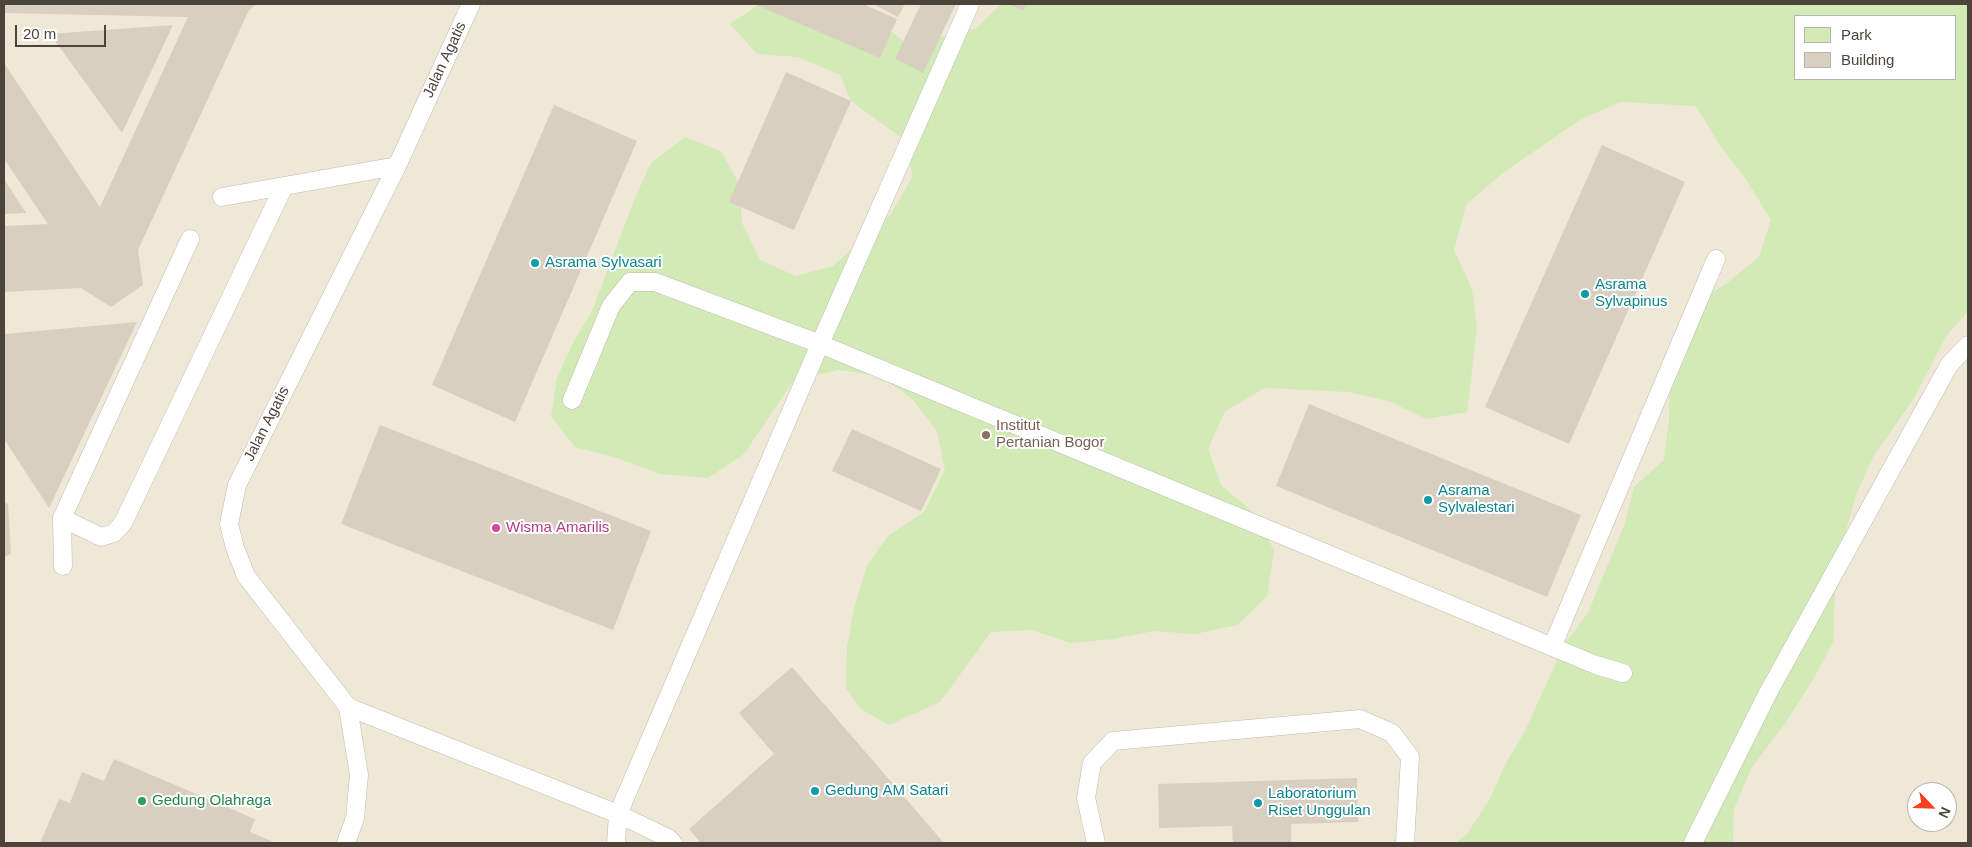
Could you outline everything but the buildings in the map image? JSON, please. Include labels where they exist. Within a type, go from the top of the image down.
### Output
[{"type":"lane","name":"Jalan Agatis","points":[[346,843],[354,818],[359,775],[348,706],[246,576],[234,548],[229,524],[237,485],[396,166],[472,4]]},
{"type":"lane","points":[[616,843],[618,814],[820,344],[970,4]]},
{"type":"lane","points":[[222,198],[396,166]]},
{"type":"lane","points":[[62,518],[101,537],[114,532],[123,523],[283,188]]},
{"type":"lane","points":[[64,566],[62,518],[190,239]]},
{"type":"lane","points":[[1552,647],[1716,259]]},
{"type":"lane","points":[[572,400],[611,306],[630,282],[655,282],[820,344],[1552,647],[1623,674]]},
{"type":"lane","points":[[1693,843],[1769,691],[1949,365],[1968,345]]},
{"type":"lane","points":[[348,706],[618,814],[668,838],[673,843]]},
{"type":"lane","points":[[1096,843],[1086,798],[1092,763],[1113,741],[1360,719],[1392,733],[1410,757],[1405,843]]},
{"type":"shaded area","name":"Institut Pertanian Bogor","points":[[4,4],[1968,4],[1968,843],[4,843]]},
{"type":"green space","points":[[760,4],[861,4],[873,17],[903,41],[940,37],[977,28],[1001,4],[1968,4],[1968,312],[1947,335],[1914,398],[1873,457],[1856,495],[1844,538],[1835,592],[1833,642],[1814,678],[1784,725],[1752,767],[1734,809],[1733,843],[1456,843],[1467,834],[1490,799],[1505,765],[1526,729],[1565,643],[1588,613],[1625,523],[1634,487],[1664,460],[1669,419],[1669,379],[1692,306],[1727,283],[1759,257],[1771,220],[1746,179],[1719,144],[1696,106],[1620,102],[1580,120],[1504,172],[1466,205],[1454,250],[1472,289],[1477,328],[1467,412],[1426,419],[1389,401],[1348,392],[1265,388],[1225,411],[1208,449],[1221,485],[1256,515],[1274,551],[1267,596],[1237,625],[1195,634],[1154,631],[1113,639],[1071,643],[1032,630],[991,632],[940,702],[889,725],[861,709],[846,688],[847,646],[854,608],[867,566],[888,536],[924,512],[945,470],[937,431],[913,400],[881,376],[839,370],[794,380],[744,454],[708,478],[660,474],[617,458],[575,447],[551,416],[557,378],[573,343],[592,311],[635,198],[651,163],[685,137],[721,151],[739,184],[742,223],[760,260],[796,276],[833,266],[891,214],[913,176],[902,138],[851,101],[840,75],[798,57],[757,54],[730,24]]},
{"type":"place","name":"Asrama Sylvasari","points":[[535,263]]},
{"type":"place","name":"Asrama Sylvapinus","points":[[1585,294]]},
{"type":"place","name":"Institut Pertanian Bogor","points":[[986,435]]},
{"type":"place","name":"Asrama Sylvalestari","points":[[1428,500]]},
{"type":"place","name":"Wisma Amarilis","points":[[496,528]]},
{"type":"place","name":"Gedung AM Satari","points":[[815,791]]},
{"type":"place","name":"Gedung Olahraga","points":[[142,801]]},
{"type":"place","name":"Laboratorium Riset Unggulan","points":[[1258,803]]}]
